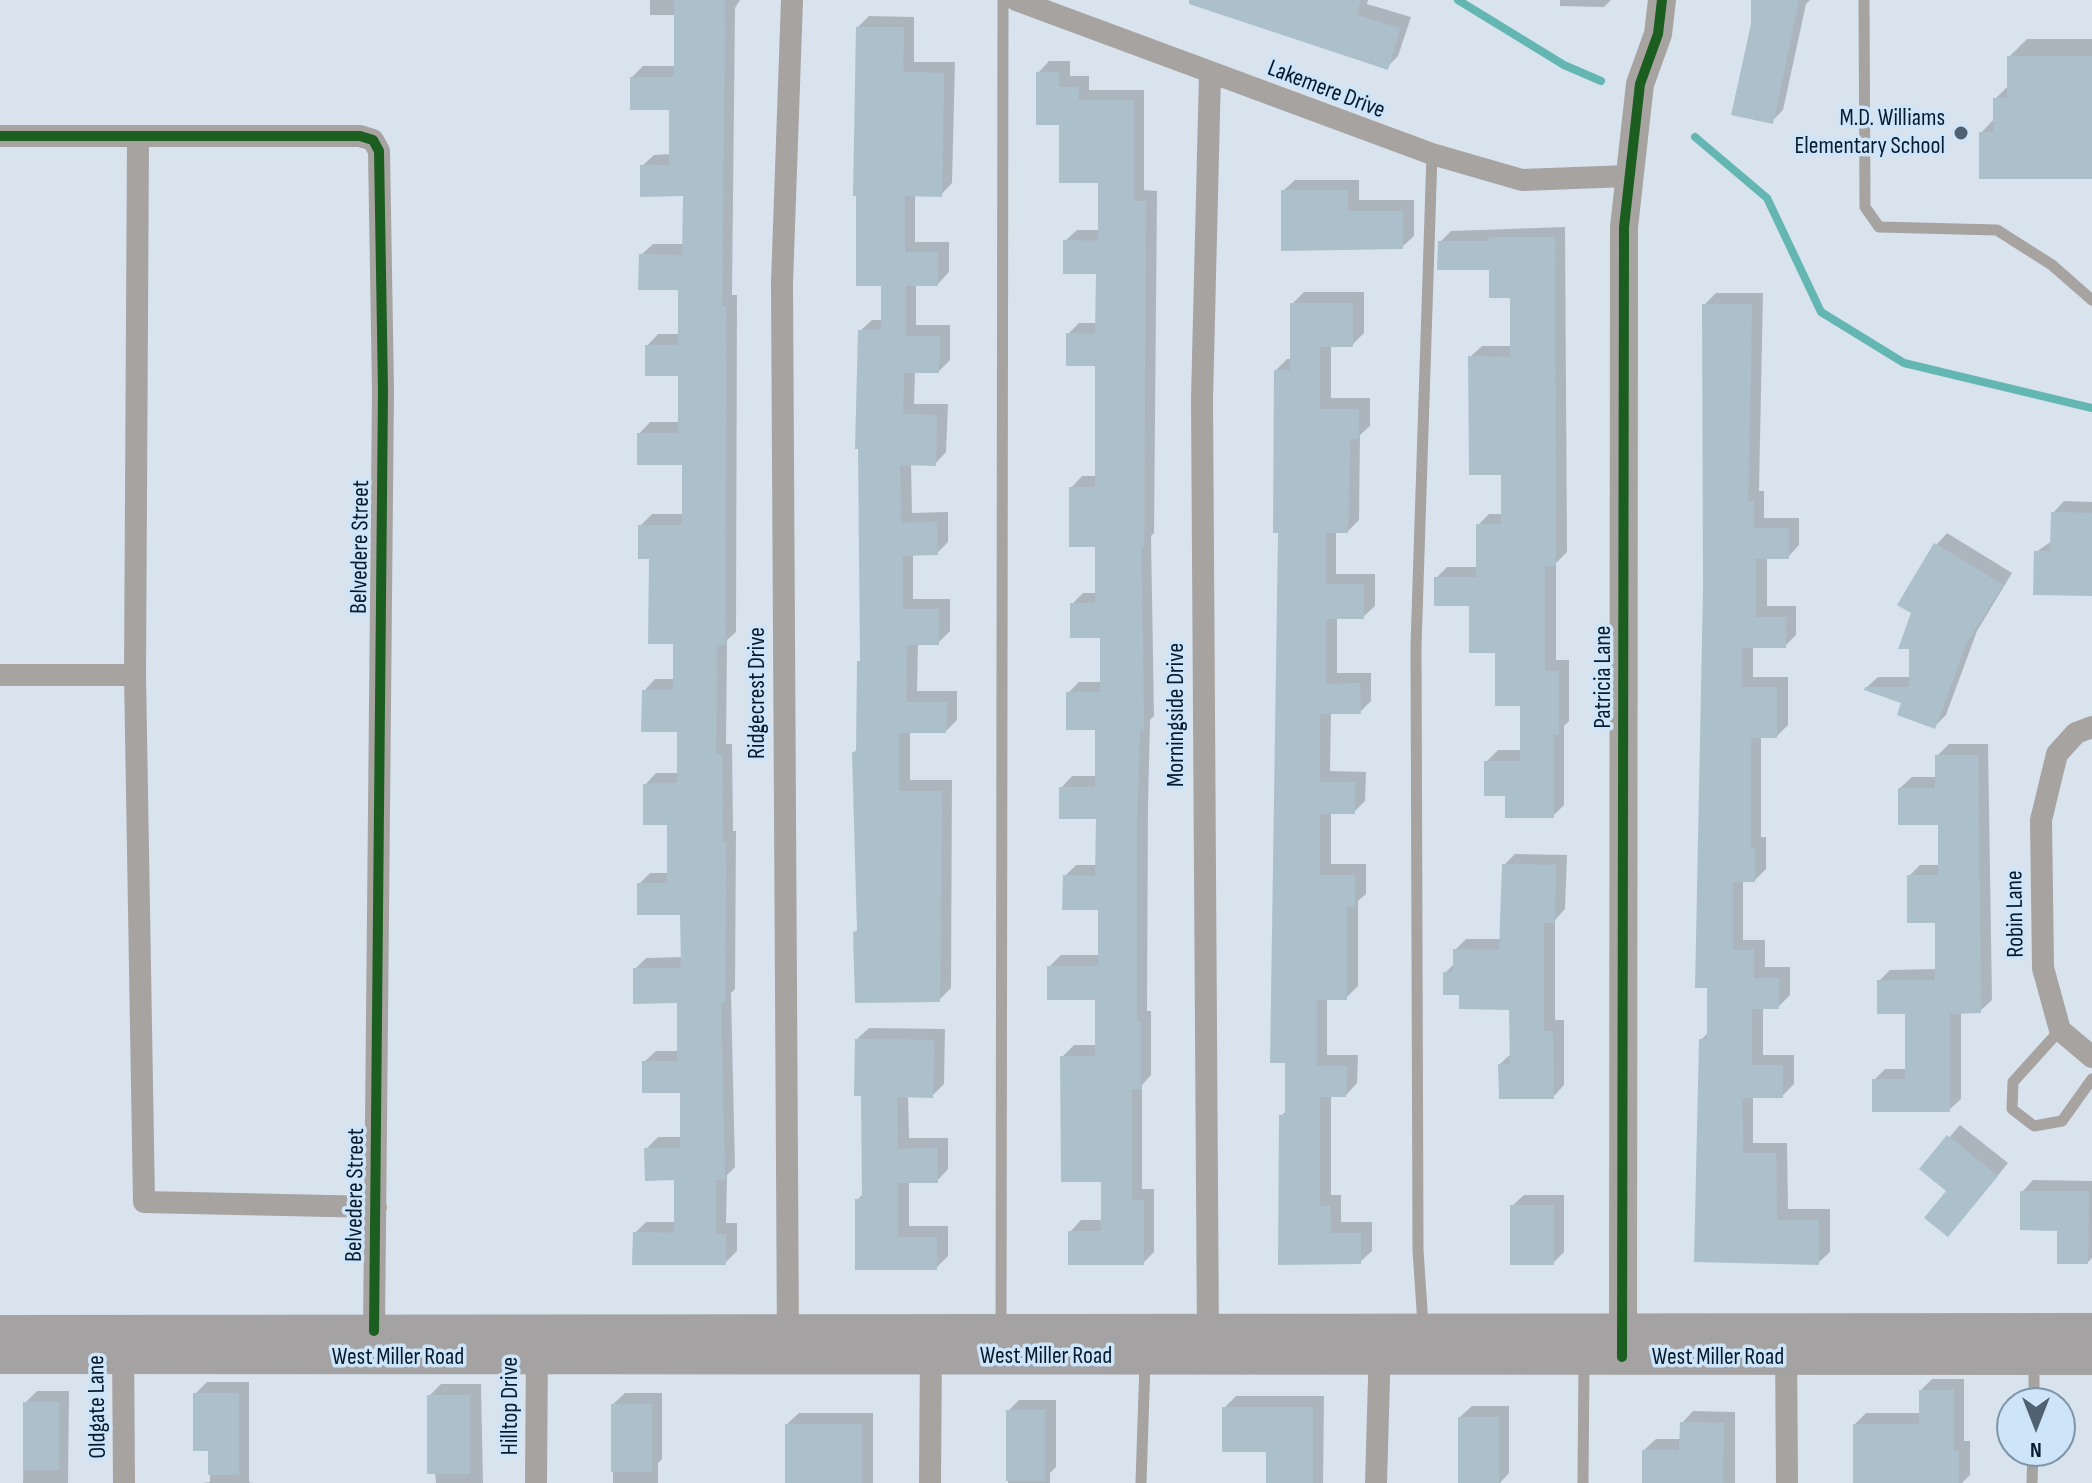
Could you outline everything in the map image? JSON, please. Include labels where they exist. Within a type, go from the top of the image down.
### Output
[{"type":"main road","name":"West Miller Road","points":[[1786,1344],[2092,1329]]},
{"type":"main road","name":"West Miller Road","points":[[931,1343],[1001,1330],[1208,1343],[1380,1343],[1584,1357],[1623,1343]]},
{"type":"main road","name":"West Miller Road","points":[[1380,1343],[1424,1330],[1623,1343],[1786,1344],[2034,1359],[2092,1359]]},
{"type":"main road","name":"West Miller Road","points":[[0,1331],[123,1344],[931,1343],[1145,1357],[1208,1343]]},
{"type":"main road","name":"West Miller Road","points":[[0,1358],[123,1344],[374,1331],[537,1344]]},
{"type":"street","name":"Ridgecrest Drive","points":[[788,1344],[782,299],[788,28],[792,0]]},
{"type":"street","name":"Lakemere Drive","points":[[1016,0],[1432,154],[1522,180],[1628,176]]},
{"type":"street","name":"Patricia Lane","points":[[1623,1343],[1624,227],[1640,84],[1658,34],[1662,0]]},
{"type":"street","name":"Morningside Drive","points":[[1208,1343],[1202,399],[1210,73]]},
{"type":"street","name":"Belvedere Street","points":[[0,136],[360,136],[373,140],[379,151],[383,391],[374,1331]]},
{"type":"street","points":[[138,138],[135,675],[144,1202],[376,1207]]},
{"type":"street","points":[[0,675],[135,675]]},
{"type":"street","name":"Robin Lane","points":[[2060,1030],[2043,968],[2041,820],[2057,754],[2076,733],[2092,727]]},
{"type":"street","points":[[2060,1030],[2092,1057]]},
{"type":"street","points":[[930,1483],[931,1343]]},
{"type":"street","points":[[1376,1483],[1380,1343]]},
{"type":"street","name":"Oldgate Lane","points":[[123,1344],[124,1483]]},
{"type":"street","name":"Hilltop Drive","points":[[536,1483],[537,1344]]},
{"type":"street","points":[[1786,1344],[1787,1483]]},
{"type":"lane","points":[[1001,1330],[1003,0]]},
{"type":"lane","points":[[1864,0],[1865,207],[1879,227],[1997,230],[2052,265],[2092,300]]},
{"type":"lane","points":[[1424,1330],[1418,1250],[1416,646],[1432,154]]},
{"type":"lane","points":[[2060,1030],[2013,1082],[2012,1109],[2034,1126],[2062,1121],[2092,1079]]},
{"type":"lane","points":[[1141,1483],[1145,1357]]},
{"type":"lane","points":[[1583,1483],[1584,1357]]},
{"type":"lane","points":[[2034,1359],[2034,1387]]},
{"type":"building","points":[[674,0],[725,0],[722,306],[726,306],[725,645],[717,645],[716,754],[722,754],[723,842],[726,842],[725,1003],[721,1003],[725,1180],[716,1180],[716,1234],[726,1234],[726,1265],[632,1265],[633,1232],[674,1233],[674,1180],[645,1181],[644,1148],[680,1148],[680,1093],[642,1093],[642,1061],[677,1061],[677,1003],[633,1004],[633,968],[681,968],[680,915],[637,915],[637,883],[667,883],[667,825],[643,825],[643,784],[677,783],[677,732],[641,732],[642,690],[673,690],[673,644],[648,644],[649,559],[638,559],[638,525],[682,525],[682,465],[637,465],[637,433],[678,433],[678,376],[645,376],[645,345],[678,345],[678,290],[638,290],[639,254],[682,255],[683,196],[640,197],[640,165],[669,165],[669,110],[630,110],[630,77],[674,77]]},
{"type":"building","points":[[1189,0],[1361,0],[1356,15],[1400,28],[1388,70],[1189,4]]},
{"type":"building","points":[[1751,0],[1799,0],[1773,124],[1731,115],[1751,24]]},
{"type":"building","points":[[856,27],[904,27],[903,72],[944,73],[942,197],[905,196],[905,252],[938,252],[938,286],[906,286],[906,336],[940,336],[939,373],[904,373],[903,414],[937,415],[936,466],[900,465],[901,523],[937,522],[938,555],[903,556],[903,609],[939,609],[939,645],[907,645],[906,702],[947,702],[946,733],[899,733],[899,791],[942,791],[940,1002],[855,1003],[853,932],[857,931],[852,752],[856,752],[857,661],[860,661],[858,449],[855,449],[858,330],[881,330],[881,286],[856,286],[856,196],[853,196]]},
{"type":"building","points":[[2007,56],[2092,56],[2092,179],[1979,179],[1979,132],[1993,132],[1993,98],[2007,98]]},
{"type":"building","points":[[1036,72],[1059,72],[1059,87],[1079,87],[1079,100],[1134,100],[1134,201],[1146,201],[1144,547],[1141,547],[1144,730],[1140,730],[1137,819],[1137,1022],[1141,1022],[1141,1089],[1132,1089],[1132,1200],[1144,1200],[1144,1265],[1068,1265],[1068,1231],[1101,1231],[1101,1182],[1061,1182],[1060,1056],[1095,1056],[1095,1000],[1047,1000],[1047,966],[1098,966],[1098,910],[1062,910],[1063,875],[1095,876],[1096,819],[1059,819],[1059,787],[1095,787],[1095,730],[1066,730],[1066,692],[1100,692],[1100,638],[1070,638],[1070,603],[1095,603],[1095,547],[1069,547],[1069,487],[1095,487],[1095,366],[1066,366],[1066,333],[1095,334],[1096,274],[1063,274],[1063,240],[1098,241],[1098,183],[1059,183],[1059,125],[1036,125]]},
{"type":"building","points":[[1281,190],[1348,190],[1348,211],[1403,211],[1403,249],[1281,251]]},
{"type":"building","points":[[1489,237],[1555,237],[1556,566],[1545,566],[1545,671],[1559,671],[1559,735],[1554,735],[1554,818],[1505,818],[1505,796],[1484,796],[1484,761],[1520,761],[1520,706],[1495,706],[1495,653],[1469,653],[1469,606],[1434,606],[1434,577],[1476,577],[1476,524],[1501,524],[1501,475],[1469,475],[1468,356],[1510,357],[1510,298],[1489,298],[1489,270],[1437,270],[1438,241],[1489,241]]},
{"type":"building","points":[[1290,303],[1353,303],[1353,347],[1320,347],[1320,409],[1359,409],[1359,439],[1350,439],[1348,533],[1326,533],[1326,584],[1364,584],[1364,619],[1326,619],[1326,684],[1360,683],[1361,714],[1320,714],[1320,782],[1355,782],[1355,814],[1320,814],[1320,875],[1355,875],[1355,907],[1347,907],[1347,1000],[1317,1000],[1317,1066],[1347,1066],[1346,1097],[1320,1097],[1320,1206],[1330,1206],[1331,1233],[1361,1233],[1361,1264],[1278,1265],[1279,1115],[1285,1115],[1285,1063],[1270,1063],[1278,533],[1273,533],[1274,370],[1290,370]]},
{"type":"building","points":[[1702,304],[1752,304],[1748,502],[1754,502],[1754,528],[1789,528],[1789,559],[1756,559],[1756,617],[1786,617],[1786,648],[1742,648],[1742,687],[1777,687],[1777,738],[1751,738],[1751,848],[1755,848],[1755,882],[1733,882],[1733,950],[1754,950],[1754,978],[1779,978],[1779,1009],[1752,1009],[1752,1065],[1783,1065],[1783,1098],[1742,1098],[1743,1153],[1776,1153],[1777,1220],[1819,1220],[1819,1265],[1694,1262],[1699,1039],[1707,1039],[1707,988],[1695,988],[1703,589]]},
{"type":"building","points":[[2051,512],[2092,513],[2092,596],[2033,595],[2034,551],[2050,551]]},
{"type":"building","points":[[1934,543],[2003,585],[1966,644],[1935,729],[1897,715],[1901,703],[1864,690],[1865,687],[1909,687],[1909,649],[1898,649],[1911,613],[1897,605]]},
{"type":"building","points":[[1935,755],[1978,755],[1981,1013],[1950,1014],[1950,1112],[1872,1112],[1872,1079],[1905,1079],[1905,1014],[1877,1014],[1877,980],[1935,980],[1935,923],[1907,923],[1907,875],[1938,875],[1938,825],[1898,825],[1898,788],[1935,788]]},
{"type":"building","points":[[1502,864],[1556,865],[1555,923],[1544,923],[1544,1031],[1553,1031],[1554,1099],[1499,1099],[1498,1064],[1510,1064],[1509,1010],[1459,1009],[1459,995],[1443,995],[1443,972],[1453,972],[1453,949],[1499,950]]},
{"type":"building","points":[[855,1039],[934,1040],[933,1098],[897,1097],[898,1149],[937,1148],[938,1183],[898,1183],[898,1237],[937,1237],[937,1270],[855,1270],[855,1199],[862,1199],[861,1096],[854,1096]]},
{"type":"building","points":[[1947,1135],[1998,1176],[1948,1237],[1924,1218],[1946,1191],[1919,1169]]},
{"type":"building","points":[[2020,1191],[2089,1191],[2088,1264],[2057,1264],[2057,1231],[2020,1230]]},
{"type":"building","points":[[1510,1205],[1554,1205],[1554,1265],[1510,1265]]},
{"type":"building","points":[[1919,1390],[1954,1390],[1954,1451],[1959,1451],[1959,1483],[1853,1483],[1853,1424],[1919,1424]]},
{"type":"building","points":[[193,1393],[239,1393],[239,1475],[208,1475],[208,1451],[193,1451]]},
{"type":"building","points":[[427,1395],[470,1395],[470,1474],[427,1474]]},
{"type":"building","points":[[23,1402],[59,1402],[59,1470],[23,1470]]},
{"type":"building","points":[[611,1404],[652,1404],[652,1472],[611,1472]]},
{"type":"building","points":[[1222,1407],[1313,1407],[1313,1483],[1266,1483],[1266,1452],[1222,1452]]},
{"type":"building","points":[[1006,1410],[1045,1410],[1045,1481],[1006,1481]]},
{"type":"building","points":[[1458,1417],[1499,1417],[1499,1483],[1458,1483]]},
{"type":"building","points":[[1680,1422],[1724,1423],[1723,1483],[1642,1483],[1642,1450],[1679,1450]]},
{"type":"building","points":[[785,1424],[862,1424],[862,1483],[785,1483]]},
{"type":"waterway","points":[[1458,0],[1564,65],[1601,81]]},
{"type":"waterway","points":[[1695,137],[1767,198],[1821,312],[1904,363],[2092,408]]},
{"type":"cycle path","points":[[1622,1357],[1624,227],[1640,84],[1658,34],[1662,0]]},
{"type":"cycle path","points":[[0,136],[360,136],[373,140],[379,151],[383,391],[374,1331]]},
{"type":"place","name":"M.D. Williams Elementary School","points":[[1961,133]]}]
